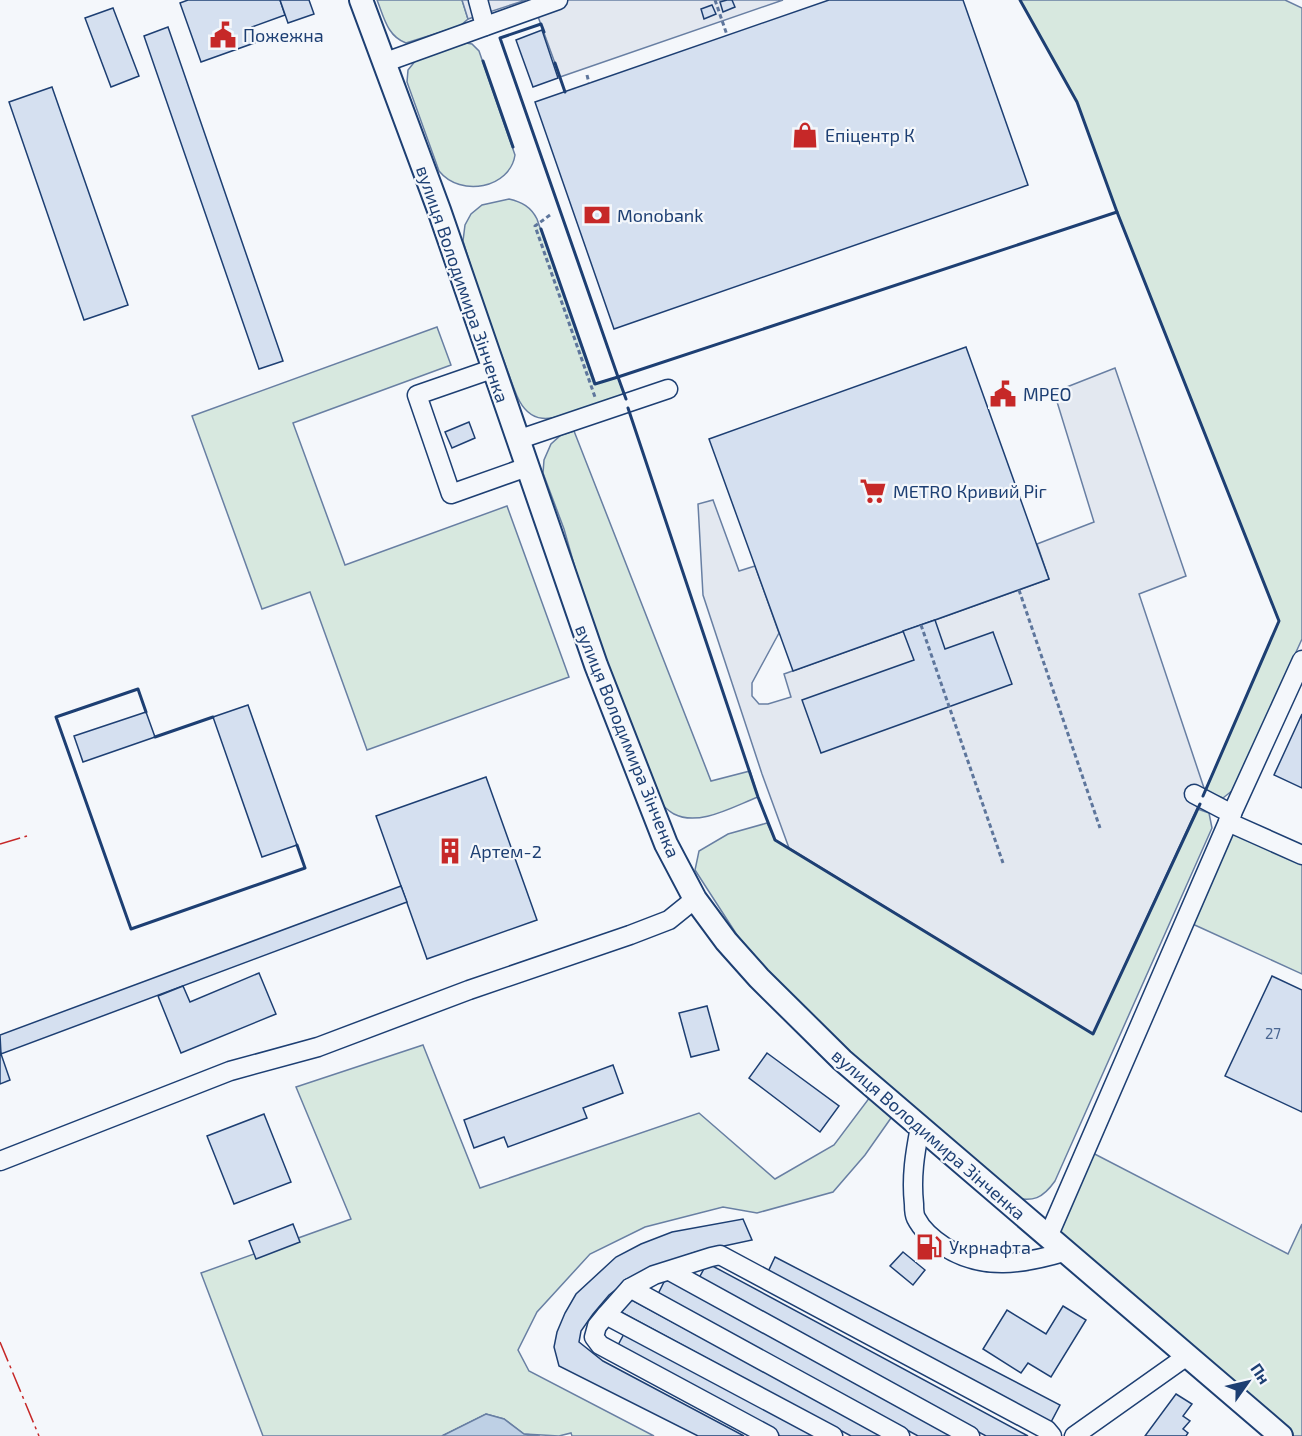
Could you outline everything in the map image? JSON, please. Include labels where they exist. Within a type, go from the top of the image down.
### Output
[{"type":"main road","name":"вулиця Володимира Зінченка","points":[[361,0],[439,210],[596,665],[666,844],[695,899],[726,941],[759,978],[842,1060],[1281,1436]]},
{"type":"lane","points":[[478,0],[485,26]]},
{"type":"lane","points":[[383,63],[558,0]]},
{"type":"lane","points":[[492,369],[417,395],[447,483],[451,494],[527,467]]},
{"type":"lane","points":[[517,440],[668,389]]},
{"type":"lane","points":[[920,1127],[914,1157],[912,1192],[915,1217],[933,1240],[957,1255],[982,1262],[1012,1263],[1034,1261],[1056,1244],[1230,818],[1302,660]]},
{"type":"lane","points":[[1194,794],[1230,818],[1302,855]]},
{"type":"lane","points":[[0,1161],[230,1071],[318,1047],[469,990],[630,936],[669,920],[695,899]]},
{"type":"lane","points":[[769,1436],[600,1345],[594,1336],[597,1326],[630,1288],[654,1275],[720,1256],[1047,1430],[1052,1436]]},
{"type":"lane","points":[[670,1271],[970,1436]]},
{"type":"lane","points":[[630,1288],[900,1436]]},
{"type":"lane","points":[[606,1315],[833,1436]]},
{"type":"lane","points":[[1074,1436],[1187,1356]]},
{"type":"path","points":[[715,0],[727,35]]},
{"type":"path","points":[[587,75],[590,83]]},
{"type":"path","points":[[550,215],[535,226],[600,412]]},
{"type":"path","points":[[1019,590],[1100,828]]},
{"type":"path","points":[[921,625],[1003,863]]},
{"type":"shaded area","points":[[377,0],[462,0],[468,19],[460,26],[406,43],[390,31]]},
{"type":"shaded area","points":[[462,0],[526,0],[468,19]]},
{"type":"shaded area","points":[[532,0],[783,0],[560,77]]},
{"type":"shaded area","points":[[1020,0],[1285,0],[1302,8],[1302,639],[1233,790],[1223,798],[1205,791],[1279,621],[1117,212],[1077,102]]},
{"type":"shaded area","points":[[466,43],[472,44],[479,51],[515,155],[511,166],[495,182],[471,187],[459,185],[439,171],[407,82],[408,70],[416,60]]},
{"type":"shaded area","points":[[509,199],[526,206],[537,219],[594,384],[618,377],[624,395],[552,418],[536,417],[529,413],[517,396],[492,334],[463,241],[465,225],[471,214],[482,205]]},
{"type":"shaded area","points":[[437,327],[451,365],[293,423],[345,565],[507,506],[569,677],[367,750],[310,592],[262,609],[192,416]]},
{"type":"shaded area","points":[[1115,368],[1186,576],[1139,594],[1205,791],[1093,1034],[789,848],[703,595],[698,504],[713,500],[739,571],[755,566],[779,633],[752,683],[752,696],[759,704],[768,704],[791,697],[784,674],[1049,579],[1037,544],[1094,522],[1054,392]]},
{"type":"shaded area","points":[[574,431],[711,781],[750,771],[758,797],[716,814],[694,818],[674,814],[662,805],[587,610],[564,529],[543,473],[544,460],[551,444],[561,435]]},
{"type":"shaded area","points":[[1192,807],[1209,813],[1212,828],[1055,1181],[1046,1192],[1032,1199],[1012,1197],[850,1054],[768,972],[737,935],[695,870],[699,851],[728,834],[767,823],[775,840],[891,910]]},
{"type":"shaded area","points":[[1228,822],[1302,855],[1302,974],[1186,921]]},
{"type":"shaded area","points":[[423,1045],[480,1188],[699,1113],[775,1179],[834,1145],[876,1089],[898,1108],[865,1155],[833,1192],[757,1213],[723,1207],[645,1227],[590,1254],[537,1312],[518,1350],[529,1371],[654,1436],[524,1434],[504,1419],[486,1414],[442,1436],[263,1436],[201,1273],[351,1219],[296,1087]]},
{"type":"shaded area","points":[[1085,1149],[1288,1254],[1302,1224],[1302,1436],[1281,1436],[1048,1237]]},
{"type":"water","points":[[486,1414],[504,1419],[524,1434],[540,1436],[442,1436]]},
{"type":"building","name":"Пожежна","points":[[188,0],[280,0],[285,15],[252,27],[257,42],[201,62],[180,3]]},
{"type":"building","points":[[280,0],[309,0],[314,14],[288,23]]},
{"type":"building","points":[[732,0],[735,7],[723,12],[720,2]]},
{"type":"building","points":[[829,0],[963,0],[1028,185],[614,329],[535,102]]},
{"type":"building","points":[[712,5],[716,14],[704,19],[701,9]]},
{"type":"building","points":[[113,8],[139,76],[111,87],[85,18]]},
{"type":"building","points":[[168,27],[283,361],[259,369],[144,36]]},
{"type":"building","points":[[542,30],[558,78],[533,87],[516,40]]},
{"type":"building","points":[[52,87],[128,305],[84,320],[9,102]]},
{"type":"building","name":"METRO Кривий Ріг","points":[[966,347],[1049,579],[793,671],[709,439]]},
{"type":"building","points":[[469,422],[475,438],[452,448],[445,432]]},
{"type":"building","points":[[935,620],[945,649],[993,632],[1012,684],[821,753],[802,700],[914,660],[903,631]]},
{"type":"building","points":[[248,705],[297,845],[262,857],[213,717]]},
{"type":"building","points":[[146,712],[155,737],[83,762],[74,736]]},
{"type":"building","points":[[1302,714],[1302,788],[1274,775]]},
{"type":"building","name":"Артем-2","points":[[486,777],[537,920],[427,959],[376,816]]},
{"type":"building","points":[[401,886],[407,902],[1,1054],[0,1035]]},
{"type":"building","points":[[259,973],[276,1014],[181,1053],[158,996],[183,986],[190,1002]]},
{"type":"building","points":[[1272,976],[1302,990],[1302,1112],[1225,1076]]},
{"type":"building","points":[[707,1006],[719,1050],[691,1057],[679,1013]]},
{"type":"building","points":[[0,1051],[10,1080],[0,1084]]},
{"type":"building","points":[[767,1053],[839,1106],[820,1132],[749,1078]]},
{"type":"building","points":[[613,1065],[623,1093],[583,1108],[587,1118],[508,1147],[504,1137],[474,1148],[464,1120]]},
{"type":"building","points":[[264,1114],[291,1182],[234,1204],[207,1136]]},
{"type":"building","points":[[743,1219],[752,1240],[696,1252],[655,1266],[627,1281],[609,1295],[593,1314],[581,1331],[579,1342],[603,1361],[744,1436],[698,1436],[559,1366],[554,1347],[565,1313],[576,1294],[616,1257],[672,1232]]},
{"type":"building","points":[[293,1224],[300,1242],[256,1259],[249,1241]]},
{"type":"building","points":[[903,1252],[925,1270],[913,1285],[890,1266]]},
{"type":"building","points":[[775,1257],[1060,1405],[1050,1424],[766,1276]]},
{"type":"building","points":[[707,1263],[1028,1436],[986,1436],[698,1280]]},
{"type":"building","points":[[666,1278],[956,1436],[918,1436],[658,1294]]},
{"type":"building","points":[[628,1298],[885,1436],[851,1436],[621,1312]]},
{"type":"building","points":[[1063,1306],[1086,1320],[1051,1377],[1028,1363],[1021,1373],[983,1349],[1007,1310],[1046,1334]]},
{"type":"building","points":[[625,1332],[815,1436],[780,1436],[617,1347]]},
{"type":"building","points":[[1176,1394],[1192,1404],[1183,1416],[1190,1421],[1183,1429],[1188,1433],[1186,1436],[1145,1436]]},
{"type":"wall","points":[[1020,0],[1077,102],[1117,212],[1279,621],[1203,796]]},
{"type":"wall","points":[[544,32],[541,24],[500,38],[618,377],[1117,212]]},
{"type":"wall","points":[[483,61],[513,147]]},
{"type":"wall","points":[[555,63],[565,92]]},
{"type":"wall","points":[[541,229],[595,384],[618,377],[626,399]]},
{"type":"wall","points":[[628,408],[758,797],[775,840],[1093,1034],[1200,804]]},
{"type":"wall","points":[[146,712],[138,689],[56,717],[131,929],[305,868],[297,845]]},
{"type":"wall","points":[[155,737],[213,717]]},
{"type":"power","points":[[0,844],[27,836]]},
{"type":"power","points":[[0,1342],[39,1436]]},
{"type":"place","name":"Пожежна","points":[[223,35]]},
{"type":"place","name":"Епіцентр К","points":[[805,135]]},
{"type":"place","name":"Monobank","points":[[597,215]]},
{"type":"place","name":"МРЕО","points":[[1003,394]]},
{"type":"place","name":"METRO Кривий Ріг","points":[[873,491]]},
{"type":"place","name":"Артем-2","points":[[450,851]]},
{"type":"place","name":"Укрнафта","points":[[929,1247]]}]
